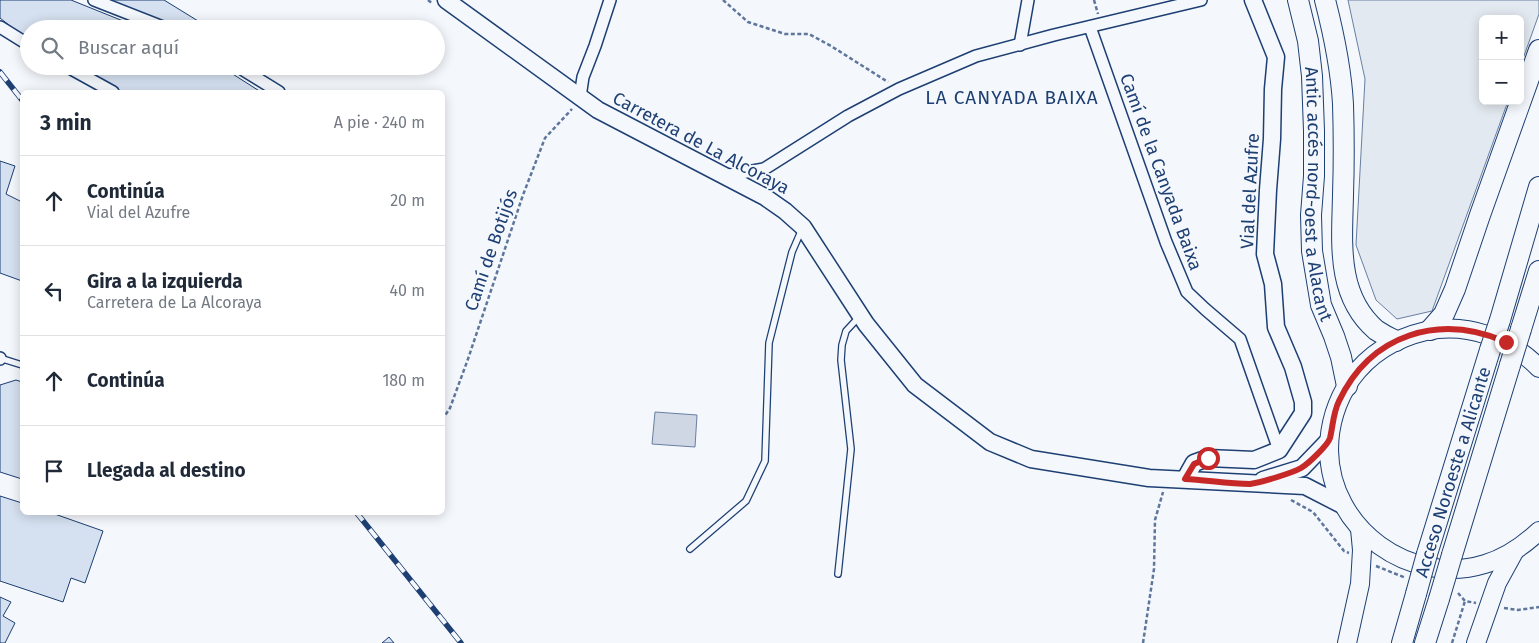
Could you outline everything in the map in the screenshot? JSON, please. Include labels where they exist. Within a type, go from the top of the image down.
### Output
[{"type":"highway","name":"Antic accés nord-oest a Alacant","points":[[1298,0],[1308,41],[1312,76],[1314,158],[1311,215],[1312,251],[1321,305],[1334,336],[1347,386]]},
{"type":"highway","name":"Antic accés nord-oest a Alacant","points":[[1325,0],[1337,46],[1343,105],[1344,168],[1341,239],[1346,280],[1362,316],[1377,331],[1396,341]]},
{"type":"highway","points":[[1430,330],[1444,314],[1455,289],[1539,50]]},
{"type":"highway","name":"Acceso Noroeste a Alicante","points":[[1402,643],[1411,586],[1427,554],[1500,320],[1539,187]]},
{"type":"highway","name":"Acceso Noroeste a Alicante","points":[[1425,643],[1446,593],[1452,555],[1539,271]]},
{"type":"main road","points":[[1539,368],[1519,350],[1491,336],[1461,329],[1430,330],[1407,336],[1381,350],[1356,373],[1338,403],[1332,422],[1330,440],[1332,474],[1344,506],[1360,529],[1372,541],[1401,559],[1417,565],[1434,568],[1467,568],[1484,565],[1500,559],[1517,549],[1539,531]]},
{"type":"main road","points":[[1347,643],[1360,584],[1362,550],[1360,529]]},
{"type":"main road","points":[[1476,643],[1496,583],[1517,549]]},
{"type":"street","points":[[94,0],[145,20]]},
{"type":"street","points":[[580,97],[583,76],[610,0]]},
{"type":"street","points":[[1020,45],[1028,0]]},
{"type":"street","points":[[723,176],[764,169],[848,116],[899,90],[976,56],[1201,0]]},
{"type":"street","name":"Vial del Azufre","points":[[1253,0],[1276,57],[1265,254],[1273,284],[1276,327],[1293,367],[1303,402],[1303,413],[1279,450]]},
{"type":"street","name":"Carretera de La Alcoraya","points":[[441,3],[598,110],[765,197],[785,211],[803,227],[860,316],[915,384],[990,442],[1031,459],[1149,478],[1305,486],[1344,506]]},
{"type":"street","points":[[0,27],[20,39]]},
{"type":"street","name":"Camí de la Canyada Baixa","points":[[1090,28],[1166,242],[1186,292],[1240,339],[1279,450]]},
{"type":"street","points":[[82,75],[109,90]]},
{"type":"street","points":[[252,75],[276,90]]},
{"type":"street","points":[[1252,484],[1302,468],[1330,440]]},
{"type":"street","points":[[1185,479],[1194,464],[1208,458],[1254,460],[1279,450]]},
{"type":"street","points":[[1517,549],[1539,544]]},
{"type":"lane","points":[[690,548],[746,501],[765,461],[769,343],[792,252],[803,227]]},
{"type":"lane","points":[[838,574],[851,449],[842,345],[846,331],[860,316]]},
{"type":"lane","points":[[0,358],[20,364]]},
{"type":"path","points":[[428,0],[441,3]]},
{"type":"path","points":[[723,0],[748,22],[785,34],[809,34],[846,55],[899,90]]},
{"type":"path","name":"Camí de Botijós","points":[[445,416],[450,408],[459,383],[522,194],[545,138],[580,97]]},
{"type":"path","points":[[1143,643],[1154,568],[1155,520],[1167,478]]},
{"type":"path","points":[[1288,485],[1291,500],[1313,512],[1344,551],[1390,573],[1411,586]]},
{"type":"path","points":[[1446,593],[1465,600],[1452,643]]},
{"type":"shaded area","points":[[1348,0],[1539,0],[1539,14],[1524,56],[1524,15],[1479,15],[1479,105],[1507,105],[1432,311],[1397,319],[1376,300],[1356,245],[1365,79]]},
{"type":"shaded area","points":[[655,412],[697,415],[695,447],[652,444]]},
{"type":"building","points":[[0,0],[71,0],[121,20],[20,20],[20,34],[0,18]]},
{"type":"building","points":[[107,0],[164,0],[196,20],[158,20]]},
{"type":"building","points":[[90,75],[234,75],[258,90],[116,90]]},
{"type":"building","points":[[0,161],[15,166],[6,194],[20,201],[20,280],[0,273]]},
{"type":"building","points":[[16,380],[20,381],[20,478],[0,472],[0,385]]},
{"type":"building","points":[[0,496],[20,502],[20,515],[58,515],[103,531],[85,583],[71,578],[63,602],[0,581]]},
{"type":"building","points":[[0,597],[11,602],[3,616],[15,623],[5,643],[0,643]]},
{"type":"building","points":[[389,637],[394,643],[382,643]]},
{"type":"railway","points":[[0,72],[20,97]]},
{"type":"railway","points":[[358,515],[461,643]]},
{"type":"district","name":"LA CANYADA BAIXA","points":[[1012,97]]},
{"type":"route","points":[[1208,458],[1194,464],[1185,479],[1252,484],[1302,468],[1330,440],[1332,422],[1338,403],[1347,386],[1368,360],[1381,350],[1407,336],[1430,330],[1445,329],[1461,329],[1476,332],[1506,342]]}]
